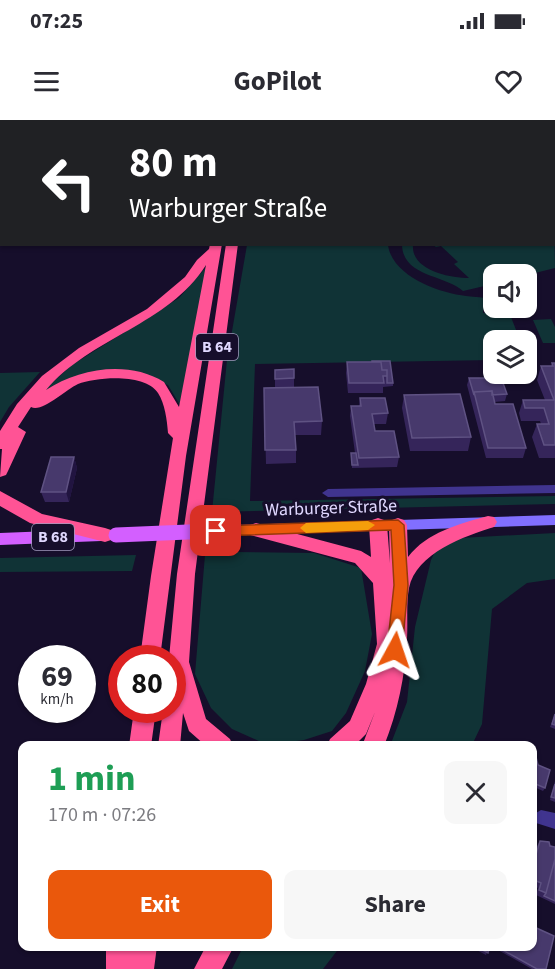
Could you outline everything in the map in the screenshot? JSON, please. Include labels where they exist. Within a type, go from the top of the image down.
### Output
[{"type":"highway","name":"B 64","points":[[180,645],[186,574],[232,246]]},
{"type":"highway","name":"B 64","points":[[152,645],[178,456],[215,248]]},
{"type":"highway","points":[[0,444],[22,408],[47,379],[84,351],[152,312],[190,280],[215,248]]},
{"type":"highway","points":[[0,471],[15,437],[29,414],[48,394],[89,376],[110,373],[129,374],[151,380],[162,388],[174,413],[178,456]]},
{"type":"highway","points":[[0,497],[21,513],[36,519],[110,535]]},
{"type":"highway","points":[[344,741],[358,728],[376,684],[387,644],[392,584],[417,556],[439,539],[488,522]]},
{"type":"highway","points":[[376,741],[391,694],[392,584],[388,525]]},
{"type":"highway","points":[[256,530],[361,558],[392,584]]},
{"type":"highway","points":[[186,685],[197,724],[216,741]]},
{"type":"highway","points":[[141,741],[143,723]]},
{"type":"highway","name":"B 64","points":[[170,741],[172,723]]},
{"type":"highway","points":[[118,969],[119,951]]},
{"type":"highway","points":[[141,969],[143,951]]},
{"type":"highway","points":[[207,969],[218,951]]},
{"type":"main road","name":"Warburger Straße","points":[[0,539],[555,520]]},
{"type":"street","name":"Warburger Straße","points":[[328,493],[555,489]]},
{"type":"green space","points":[[247,246],[388,246],[391,256],[398,266],[418,281],[443,291],[483,298],[483,318],[511,318],[516,330],[483,330],[483,360],[255,364],[250,501],[555,496],[555,504],[212,512],[227,360]]},
{"type":"green space","points":[[402,246],[413,246],[418,261],[433,271],[469,278],[454,264],[458,262],[441,246],[555,246],[555,268],[537,272],[537,264],[483,264],[483,286],[463,291],[417,269],[404,256]]},
{"type":"green space","points":[[207,266],[180,405],[168,385],[132,371],[112,370],[44,390],[72,365],[179,298]]},
{"type":"green space","points":[[551,319],[555,327],[555,343],[543,343],[533,320]]},
{"type":"green space","points":[[40,372],[9,407],[0,422],[0,373]]},
{"type":"green space","points":[[555,533],[555,579],[527,583],[492,609],[482,724],[474,741],[392,741],[407,702],[415,627],[431,560],[439,543],[460,538]]},
{"type":"green space","points":[[234,552],[314,553],[361,568],[372,634],[365,671],[346,713],[332,731],[304,740],[259,741],[232,729],[211,708],[195,674],[205,555]]},
{"type":"green space","points":[[136,555],[132,571],[0,572],[0,558]]},
{"type":"green space","points":[[241,951],[337,951],[323,969],[232,969]]},
{"type":"building","points":[[372,361],[390,361],[393,383],[387,383],[387,370],[382,370],[381,362]]},
{"type":"building","points":[[347,362],[381,362],[382,370],[387,370],[387,376],[383,376],[384,383],[349,383]]},
{"type":"building","points":[[552,363],[555,363],[555,445],[544,445],[537,424],[549,424],[544,408],[525,408],[523,400],[554,400],[541,366],[553,366]]},
{"type":"building","points":[[294,369],[294,378],[275,379],[275,370]]},
{"type":"building","points":[[469,378],[483,378],[483,384],[503,384],[507,394],[492,395],[492,391],[474,392],[474,395]]},
{"type":"building","points":[[318,387],[322,421],[294,422],[296,450],[265,450],[264,388]]},
{"type":"building","points":[[492,391],[495,404],[513,404],[526,448],[488,448],[474,392]]},
{"type":"building","points":[[460,394],[471,437],[412,438],[404,395]]},
{"type":"building","points":[[360,398],[385,398],[388,413],[372,414],[375,431],[394,431],[399,457],[359,458],[351,406],[361,406]]},
{"type":"building","points":[[351,453],[356,453],[358,465],[352,465]]},
{"type":"building","points":[[51,457],[74,457],[66,492],[41,492]]},
{"type":"building","points":[[537,761],[538,765],[550,770],[545,788],[537,785]]},
{"type":"building","points":[[555,784],[555,798],[551,797]]},
{"type":"building","points":[[540,841],[549,842],[550,846],[555,847],[555,859],[546,893],[539,890],[541,883],[537,881],[537,851]]},
{"type":"building","points":[[555,859],[555,901],[544,896]]},
{"type":"building","points":[[537,928],[554,936],[546,969],[537,969],[504,951],[537,951]]},
{"type":"slow traffic","points":[[306,528],[368,525]]},
{"type":"route","points":[[216,531],[398,525],[401,585],[395,650]]}]
